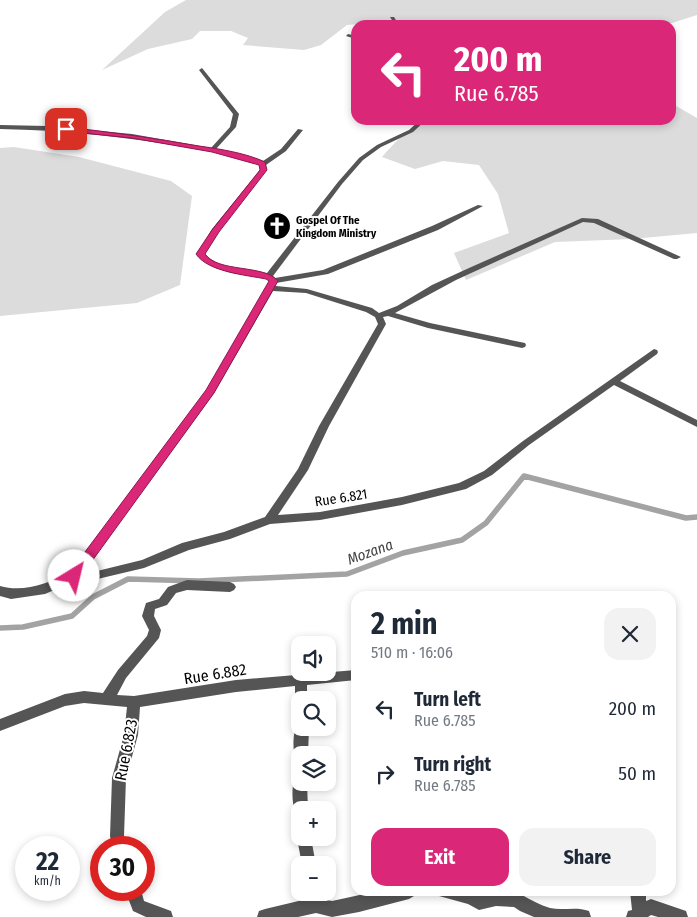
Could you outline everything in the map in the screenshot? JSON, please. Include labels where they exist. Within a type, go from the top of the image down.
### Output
[{"type":"street","points":[[202,70],[236,114],[233,127],[212,150]]},
{"type":"street","points":[[74,576],[211,391],[271,282],[340,183],[362,159],[379,146],[411,131],[418,125]]},
{"type":"street","points":[[0,127],[47,128],[132,136],[212,150],[255,160],[263,164]]},
{"type":"street","points":[[263,164],[273,159],[293,141],[300,130]]},
{"type":"street","points":[[263,164],[263,170],[215,231],[200,254],[205,261],[369,310],[378,316],[382,324],[324,426],[303,470],[269,520]]},
{"type":"street","points":[[271,282],[324,272],[435,228],[480,206]]},
{"type":"street","points":[[390,314],[405,303],[436,287],[582,220],[596,221],[677,256]]},
{"type":"street","points":[[378,316],[390,314],[428,325],[522,345]]},
{"type":"street","name":"Rue 6.821","points":[[0,591],[11,594],[45,589],[74,576],[89,577],[144,564],[186,546],[226,536],[269,520],[320,516],[402,501],[462,486],[488,473],[526,442],[654,352]]},
{"type":"street","points":[[613,381],[697,424]]},
{"type":"street","points":[[107,699],[122,674],[154,638],[155,630],[148,616],[150,606],[163,602],[172,590],[187,585],[230,587]]},
{"type":"street","name":"Rue 6.882","points":[[336,677],[351,676]]},
{"type":"street","points":[[301,681],[302,691]]},
{"type":"street","name":"Rue 6.882","points":[[134,702],[236,686],[301,681]]},
{"type":"street","name":"Rue 6.823","points":[[0,725],[65,700],[84,697],[134,702],[131,735],[119,778],[117,836]]},
{"type":"street","points":[[318,901],[335,913],[390,896]]},
{"type":"street","points":[[466,896],[479,902],[496,898],[517,900],[532,910],[552,916],[583,917]]},
{"type":"street","points":[[638,896],[640,917]]},
{"type":"street","points":[[136,901],[138,906],[165,917]]},
{"type":"street","points":[[265,917],[309,901]]},
{"type":"street","points":[[640,917],[642,910],[651,907],[680,917]]},
{"type":"street","points":[[634,917],[640,917]]},
{"type":"shaded area","points":[[186,0],[697,0],[697,15],[676,22],[676,20],[351,20],[351,25],[347,25],[321,45],[304,50],[243,45],[248,38],[231,31],[200,31],[192,39],[148,49],[102,70],[165,12]]},
{"type":"shaded area","points":[[676,106],[697,118],[697,233],[632,239],[555,242],[466,280],[454,253],[509,233],[498,194],[479,165],[443,161],[415,169],[382,157],[401,137],[416,126],[676,125]]},
{"type":"shaded area","points":[[14,147],[79,157],[171,181],[192,196],[180,285],[137,303],[0,316],[0,148]]},
{"type":"waterway","name":"Mozana","points":[[0,628],[23,627],[72,616],[93,597],[128,579],[199,581],[347,574],[403,553],[462,540],[486,523],[524,476],[686,518],[697,517]]},
{"type":"place","name":"Gospel Of The Kingdom Ministry","points":[[277,226]]},
{"type":"route","points":[[66,129],[132,136],[212,150],[255,160],[263,164],[263,170],[215,231],[200,254],[205,261],[231,270],[269,276],[273,281],[271,288],[211,391],[74,576]]}]
